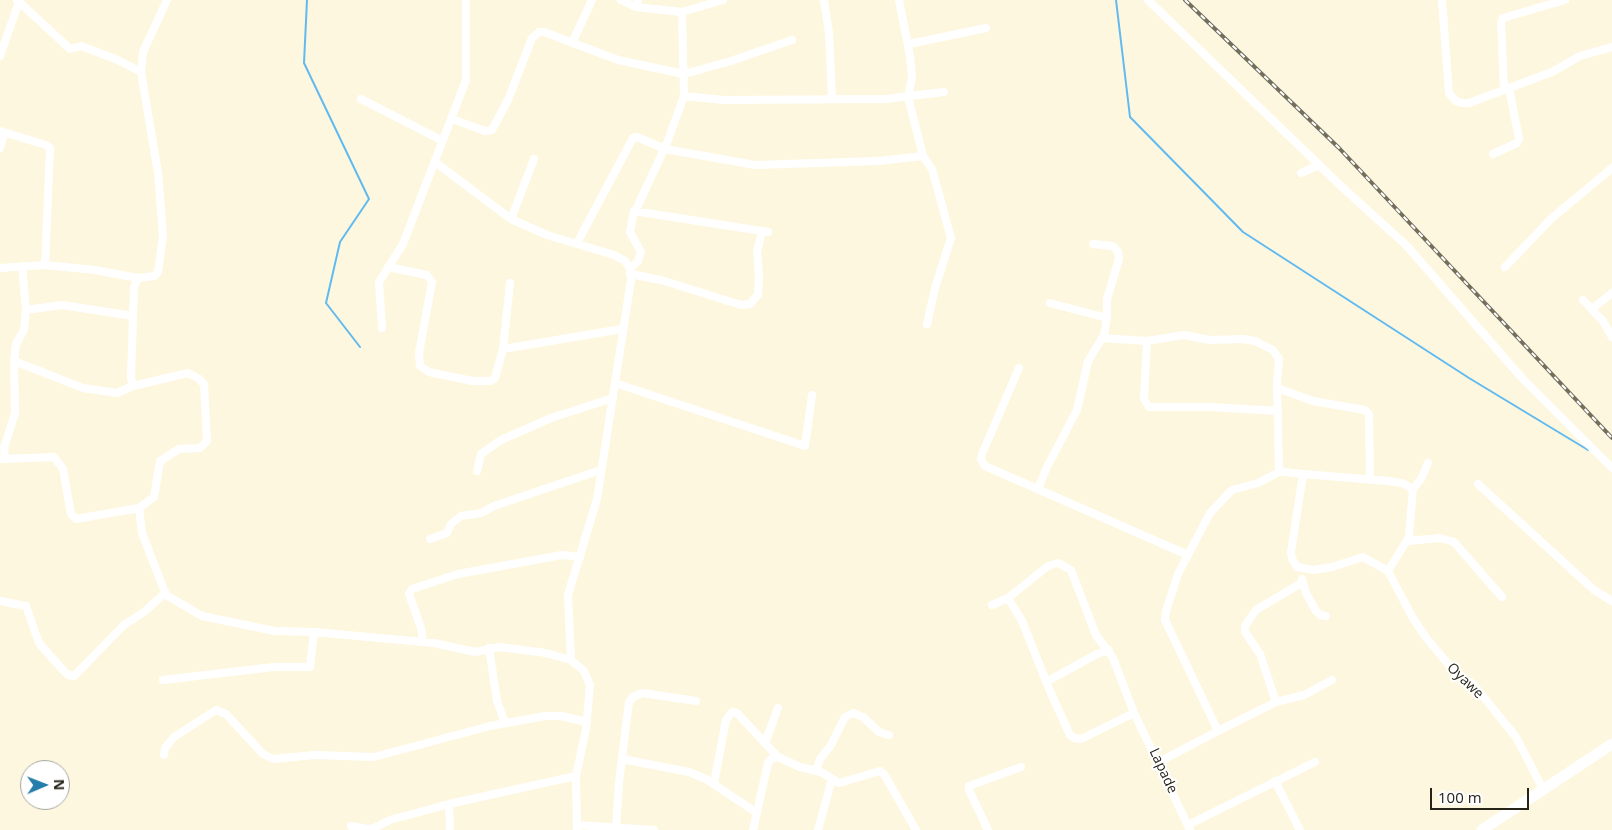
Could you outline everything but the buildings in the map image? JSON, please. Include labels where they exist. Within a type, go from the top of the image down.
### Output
[{"type":"main road","points":[[1482,830],[1612,744]]},
{"type":"street","points":[[0,268],[45,265],[94,270],[138,278],[154,276],[158,272],[163,235],[158,173],[140,72],[143,52],[167,0]]},
{"type":"street","points":[[382,328],[379,282],[403,244],[466,80],[466,0]]},
{"type":"street","points":[[572,43],[592,0]]},
{"type":"street","points":[[621,0],[682,12],[723,0]]},
{"type":"street","points":[[899,0],[909,44],[912,77],[908,97],[922,156],[932,169],[951,238],[935,288],[927,324]]},
{"type":"street","points":[[1148,0],[1319,165],[1407,246],[1521,377],[1612,468]]},
{"type":"street","points":[[1442,0],[1448,83],[1452,98],[1462,103],[1469,103],[1552,72],[1580,56],[1612,47]]},
{"type":"street","points":[[1493,154],[1517,143],[1519,138],[1506,89],[1501,22],[1503,18],[1565,0]]},
{"type":"street","points":[[0,56],[18,1],[70,49],[81,46],[118,60],[140,72]]},
{"type":"street","points":[[824,1],[829,33],[832,99]]},
{"type":"street","points":[[571,660],[568,600],[594,513],[613,398],[630,272],[638,261],[641,252],[630,229],[634,211],[665,148],[684,96],[682,12]]},
{"type":"street","points":[[909,44],[986,28]]},
{"type":"street","points":[[452,119],[485,131],[492,130],[508,100],[534,34],[544,32],[618,60],[684,74],[731,62],[792,40]]},
{"type":"street","points":[[684,96],[724,100],[832,99],[908,97],[944,92]]},
{"type":"street","points":[[361,100],[443,141]]},
{"type":"street","points":[[0,148],[2,133],[46,144],[50,148],[45,265]]},
{"type":"street","points":[[578,243],[631,140],[637,137],[665,148],[725,161],[776,165],[836,161],[878,161],[922,156]]},
{"type":"street","points":[[511,220],[534,160]]},
{"type":"street","points":[[435,162],[511,220],[547,235],[614,255],[625,261],[630,272]]},
{"type":"street","points":[[1301,173],[1319,165]]},
{"type":"street","points":[[1505,268],[1552,218],[1610,170],[1612,180]]},
{"type":"street","points":[[630,272],[741,305],[750,304],[758,295],[757,252],[765,232],[634,211]]},
{"type":"street","points":[[1038,489],[1046,469],[1078,410],[1088,361],[1102,338],[1108,318],[1107,299],[1119,259],[1118,252],[1113,246],[1093,244]]},
{"type":"street","points":[[14,361],[83,388],[117,393],[133,386],[188,373],[198,378],[204,384],[207,441],[200,448],[179,449],[160,461],[154,497],[139,508],[76,518],[72,514],[63,469],[54,457],[2,459],[15,412],[14,361],[16,344],[24,330],[26,310],[22,266]]},
{"type":"street","points":[[388,267],[427,275],[432,282],[419,353],[420,366],[423,369],[472,381],[491,382],[496,378],[503,349],[510,283]]},
{"type":"street","points":[[133,386],[131,378],[134,287],[138,278]]},
{"type":"street","points":[[1592,309],[1612,293]]},
{"type":"street","points":[[1583,300],[1603,321],[1612,337]]},
{"type":"street","points":[[1050,303],[1108,318]]},
{"type":"street","points":[[26,310],[62,305],[133,316]]},
{"type":"street","points":[[503,349],[622,329]]},
{"type":"street","points":[[1102,338],[1146,341],[1184,335],[1210,340],[1243,339],[1255,341],[1272,350],[1278,355],[1280,365],[1277,388],[1280,472]]},
{"type":"street","points":[[1146,341],[1144,399],[1149,407],[1278,410]]},
{"type":"street","points":[[1018,368],[981,459],[985,466],[1188,555]]},
{"type":"street","points":[[615,383],[805,446],[812,395]]},
{"type":"street","points":[[1277,388],[1313,401],[1365,410],[1370,414],[1370,479]]},
{"type":"street","points":[[477,471],[481,454],[501,440],[551,418],[613,398]]},
{"type":"street","points":[[1303,474],[1291,552],[1294,564],[1302,569],[1332,567],[1363,557],[1388,571],[1408,541],[1413,489],[1428,463]]},
{"type":"street","points":[[430,539],[447,533],[450,524],[461,516],[481,513],[494,506],[601,470]]},
{"type":"street","points":[[1218,731],[1165,620],[1178,574],[1210,513],[1232,490],[1258,483],[1280,472],[1402,483],[1413,489]]},
{"type":"street","points":[[1478,484],[1594,590],[1612,601]]},
{"type":"street","points":[[139,508],[142,533],[165,593],[202,616],[275,631],[314,632],[423,642],[475,652],[489,648],[546,653],[571,660],[584,671],[590,685],[587,722],[576,776],[577,828],[654,830]]},
{"type":"street","points":[[1408,541],[1440,538],[1454,542],[1502,597]]},
{"type":"street","points":[[423,642],[421,628],[409,594],[412,589],[458,574],[562,555],[580,557]]},
{"type":"street","name":"Lapade","points":[[1008,598],[1048,566],[1058,563],[1067,566],[1076,581],[1096,635],[1109,650],[1134,713],[1189,828]]},
{"type":"street","points":[[1302,569],[1306,593],[1316,611],[1326,616]]},
{"type":"street","name":"Oyawe","points":[[1388,571],[1414,620],[1428,640],[1454,671],[1473,684],[1516,737],[1543,789]]},
{"type":"street","points":[[1276,702],[1260,654],[1245,632],[1245,626],[1256,610],[1303,582]]},
{"type":"street","points":[[0,601],[26,606],[39,642],[68,675],[74,676],[124,625],[144,612],[165,593]]},
{"type":"street","points":[[992,605],[1008,598],[1022,621],[1046,682],[1070,735],[1074,738],[1081,738],[1134,713]]},
{"type":"street","points":[[163,680],[274,666],[310,667],[314,632]]},
{"type":"street","points":[[489,648],[497,701],[505,724]]},
{"type":"street","points":[[1046,682],[1097,654],[1109,650]]},
{"type":"street","points":[[1159,762],[1276,702],[1304,695],[1332,680]]},
{"type":"street","points":[[616,828],[627,713],[633,698],[642,693],[696,701]]},
{"type":"street","points":[[765,743],[778,708]]},
{"type":"street","points":[[164,755],[165,748],[174,737],[216,710],[226,714],[263,754],[273,759],[322,755],[374,757],[505,724],[554,716],[587,722]]},
{"type":"street","points":[[714,783],[729,714],[733,712],[778,757],[800,767],[816,770],[842,783],[880,771],[884,774],[916,830]]},
{"type":"street","points":[[816,770],[820,758],[831,745],[845,717],[853,713],[863,717],[879,732],[890,735]]},
{"type":"street","points":[[753,830],[768,763],[771,759],[778,757]]},
{"type":"street","points":[[622,759],[678,768],[714,783],[757,813]]},
{"type":"street","points":[[1189,828],[1275,781],[1290,776],[1315,762]]},
{"type":"street","points":[[988,830],[969,790],[969,786],[1021,767]]},
{"type":"street","points":[[351,826],[368,829],[374,828],[390,820],[449,804],[576,776]]},
{"type":"street","points":[[818,830],[832,779]]},
{"type":"street","points":[[1275,781],[1300,830]]},
{"type":"street","points":[[449,804],[450,830]]},
{"type":"waterway","points":[[307,0],[304,63],[369,199],[340,242],[326,303],[360,347]]},
{"type":"waterway","points":[[1116,0],[1130,117],[1243,232],[1469,378],[1588,450]]},
{"type":"railway","points":[[1185,0],[1339,148],[1612,438]]}]
